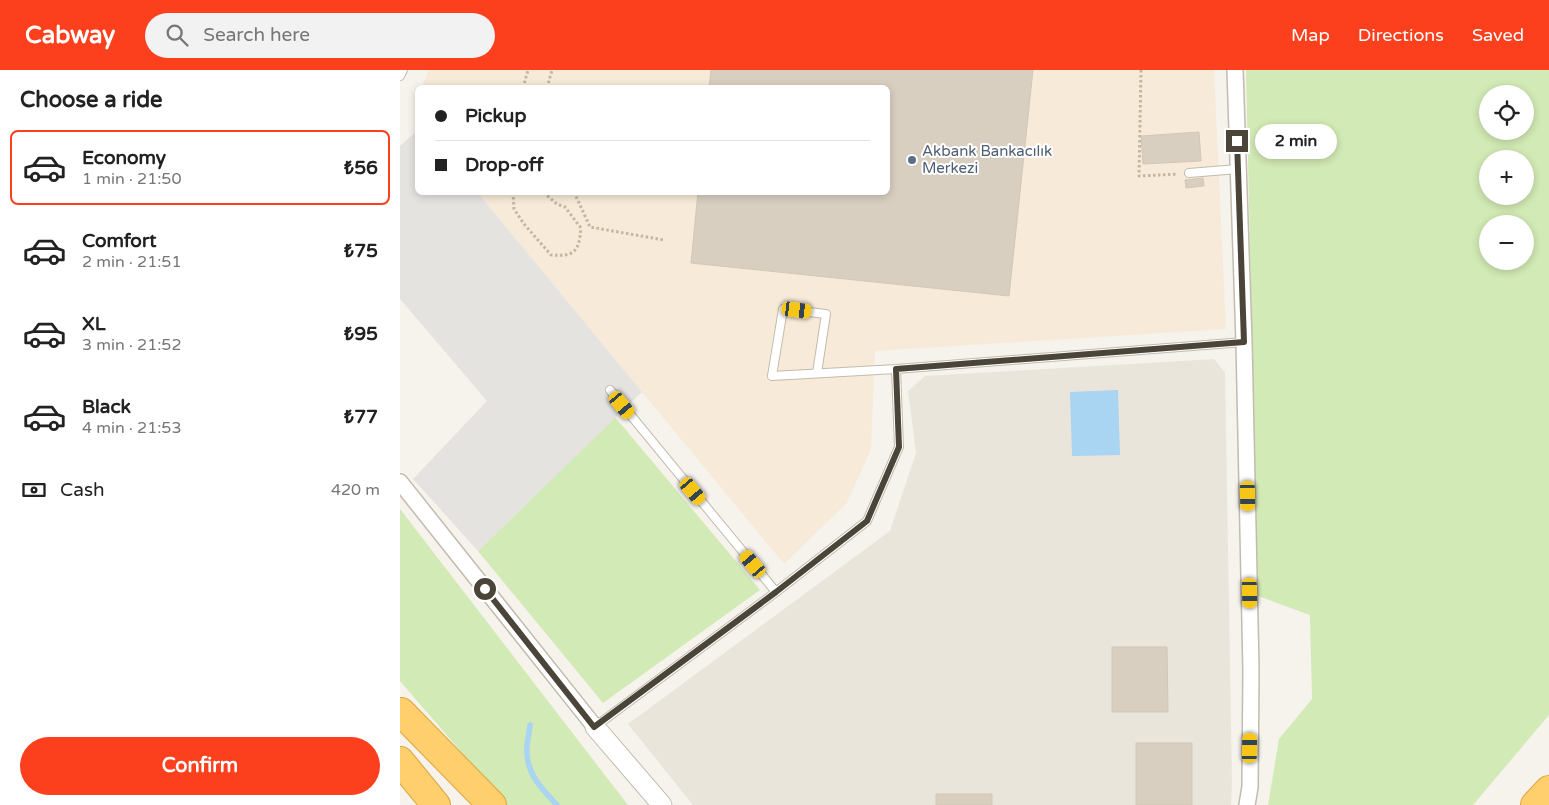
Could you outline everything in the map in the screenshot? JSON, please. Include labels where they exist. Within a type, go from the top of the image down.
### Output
[{"type":"highway","points":[[400,711],[469,805]]},
{"type":"highway","points":[[400,711],[492,805]]},
{"type":"highway","points":[[400,761],[436,805]]},
{"type":"highway","points":[[400,781],[420,805]]},
{"type":"highway","points":[[1536,805],[1549,790]]},
{"type":"street","points":[[1235,70],[1252,670],[1250,787],[1247,805]]},
{"type":"street","points":[[400,482],[594,727],[662,805]]},
{"type":"lane","points":[[400,76],[403,70]]},
{"type":"lane","points":[[1189,173],[1238,169]]},
{"type":"lane","points":[[817,374],[826,314],[783,308],[772,376],[817,374],[896,369],[1244,342]]},
{"type":"lane","points":[[594,727],[776,592],[867,521],[899,447],[896,369]]},
{"type":"lane","points":[[610,390],[776,592]]},
{"type":"path","points":[[524,85],[528,70]]},
{"type":"path","points":[[548,85],[552,70]]},
{"type":"path","points":[[1141,70],[1139,176],[1189,173]]},
{"type":"path","points":[[513,195],[514,209],[524,224],[551,255],[566,256],[574,252],[580,242],[581,228],[565,207],[557,204],[546,195]]},
{"type":"path","points":[[575,195],[590,227],[664,240]]},
{"type":"shaded area","points":[[429,70],[1214,70],[1226,329],[875,351],[871,449],[847,503],[784,564],[480,195],[890,195],[890,85],[422,85]]},
{"type":"shaded area","points":[[415,133],[415,195],[480,195],[642,392],[478,551],[413,479],[487,401],[400,299],[400,146]]},
{"type":"shaded area","points":[[1214,359],[1225,373],[1231,805],[693,805],[628,724],[890,531],[916,453],[908,391],[925,376]]},
{"type":"green space","points":[[1246,70],[1549,70],[1549,715],[1473,805],[1268,805],[1279,739],[1312,699],[1310,615],[1258,596]]},
{"type":"green space","points":[[615,417],[760,590],[603,703],[478,551]]},
{"type":"green space","points":[[400,509],[628,805],[507,805],[400,681]]},
{"type":"water","points":[[1118,390],[1120,455],[1072,456],[1070,392]]},
{"type":"building","points":[[711,70],[1033,70],[1009,296],[691,263],[698,195],[890,195],[890,85],[709,85]]},
{"type":"building","points":[[1199,132],[1201,161],[1143,164],[1141,136]]},
{"type":"building","points":[[1203,178],[1204,186],[1186,188],[1185,180]]},
{"type":"building","points":[[1112,647],[1167,647],[1168,712],[1112,712]]},
{"type":"building","points":[[1136,743],[1192,743],[1192,805],[1136,805]]},
{"type":"building","points":[[936,794],[992,794],[992,805],[936,805]]},
{"type":"waterway","points":[[530,725],[527,744],[530,769],[537,782],[557,805]]},
{"type":"place","name":"Akbank Bankacılık Merkezi","points":[[912,160]]},
{"type":"route","points":[[485,589],[594,727],[776,592],[867,521],[899,447],[896,369],[1244,342],[1237,141]]}]
